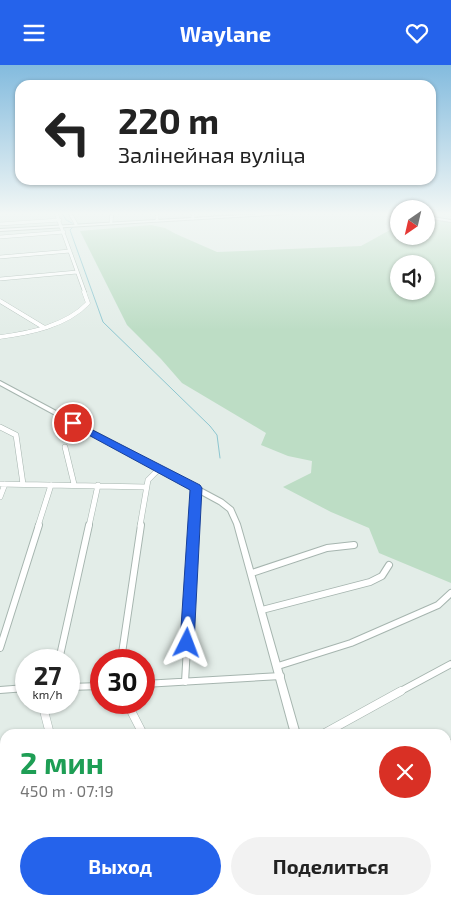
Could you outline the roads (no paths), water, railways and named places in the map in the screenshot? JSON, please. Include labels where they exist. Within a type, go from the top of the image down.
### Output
[{"type":"street","points":[[0,257],[57,252]]},
{"type":"street","points":[[0,337],[43,327],[83,310],[88,303],[70,252]]},
{"type":"street","points":[[0,279],[77,272]]},
{"type":"street","points":[[0,301],[43,327]]},
{"type":"street","points":[[0,383],[196,488],[231,510],[252,573],[295,729]]},
{"type":"street","points":[[0,427],[16,435],[23,484]]},
{"type":"street","points":[[65,447],[74,484]]},
{"type":"street","points":[[123,649],[146,487],[148,480],[159,469]]},
{"type":"street","points":[[0,497],[3,484],[146,487]]},
{"type":"street","points":[[0,648],[51,485]]},
{"type":"street","points":[[62,649],[98,485]]},
{"type":"street","points":[[185,681],[196,488]]},
{"type":"street","points":[[252,573],[327,548],[354,545]]},
{"type":"street","points":[[262,610],[370,582],[382,576],[389,565]]},
{"type":"street","points":[[278,666],[352,643],[438,605],[451,593]]},
{"type":"street","points":[[332,729],[451,664]]},
{"type":"street","points":[[155,683],[280,676]]},
{"type":"street","points":[[0,690],[15,689]]},
{"type":"street","points":[[45,714],[49,729]]},
{"type":"street","points":[[133,714],[140,729]]},
{"type":"waterway","points":[[78,252],[103,322],[210,426],[217,435],[220,458]]}]
